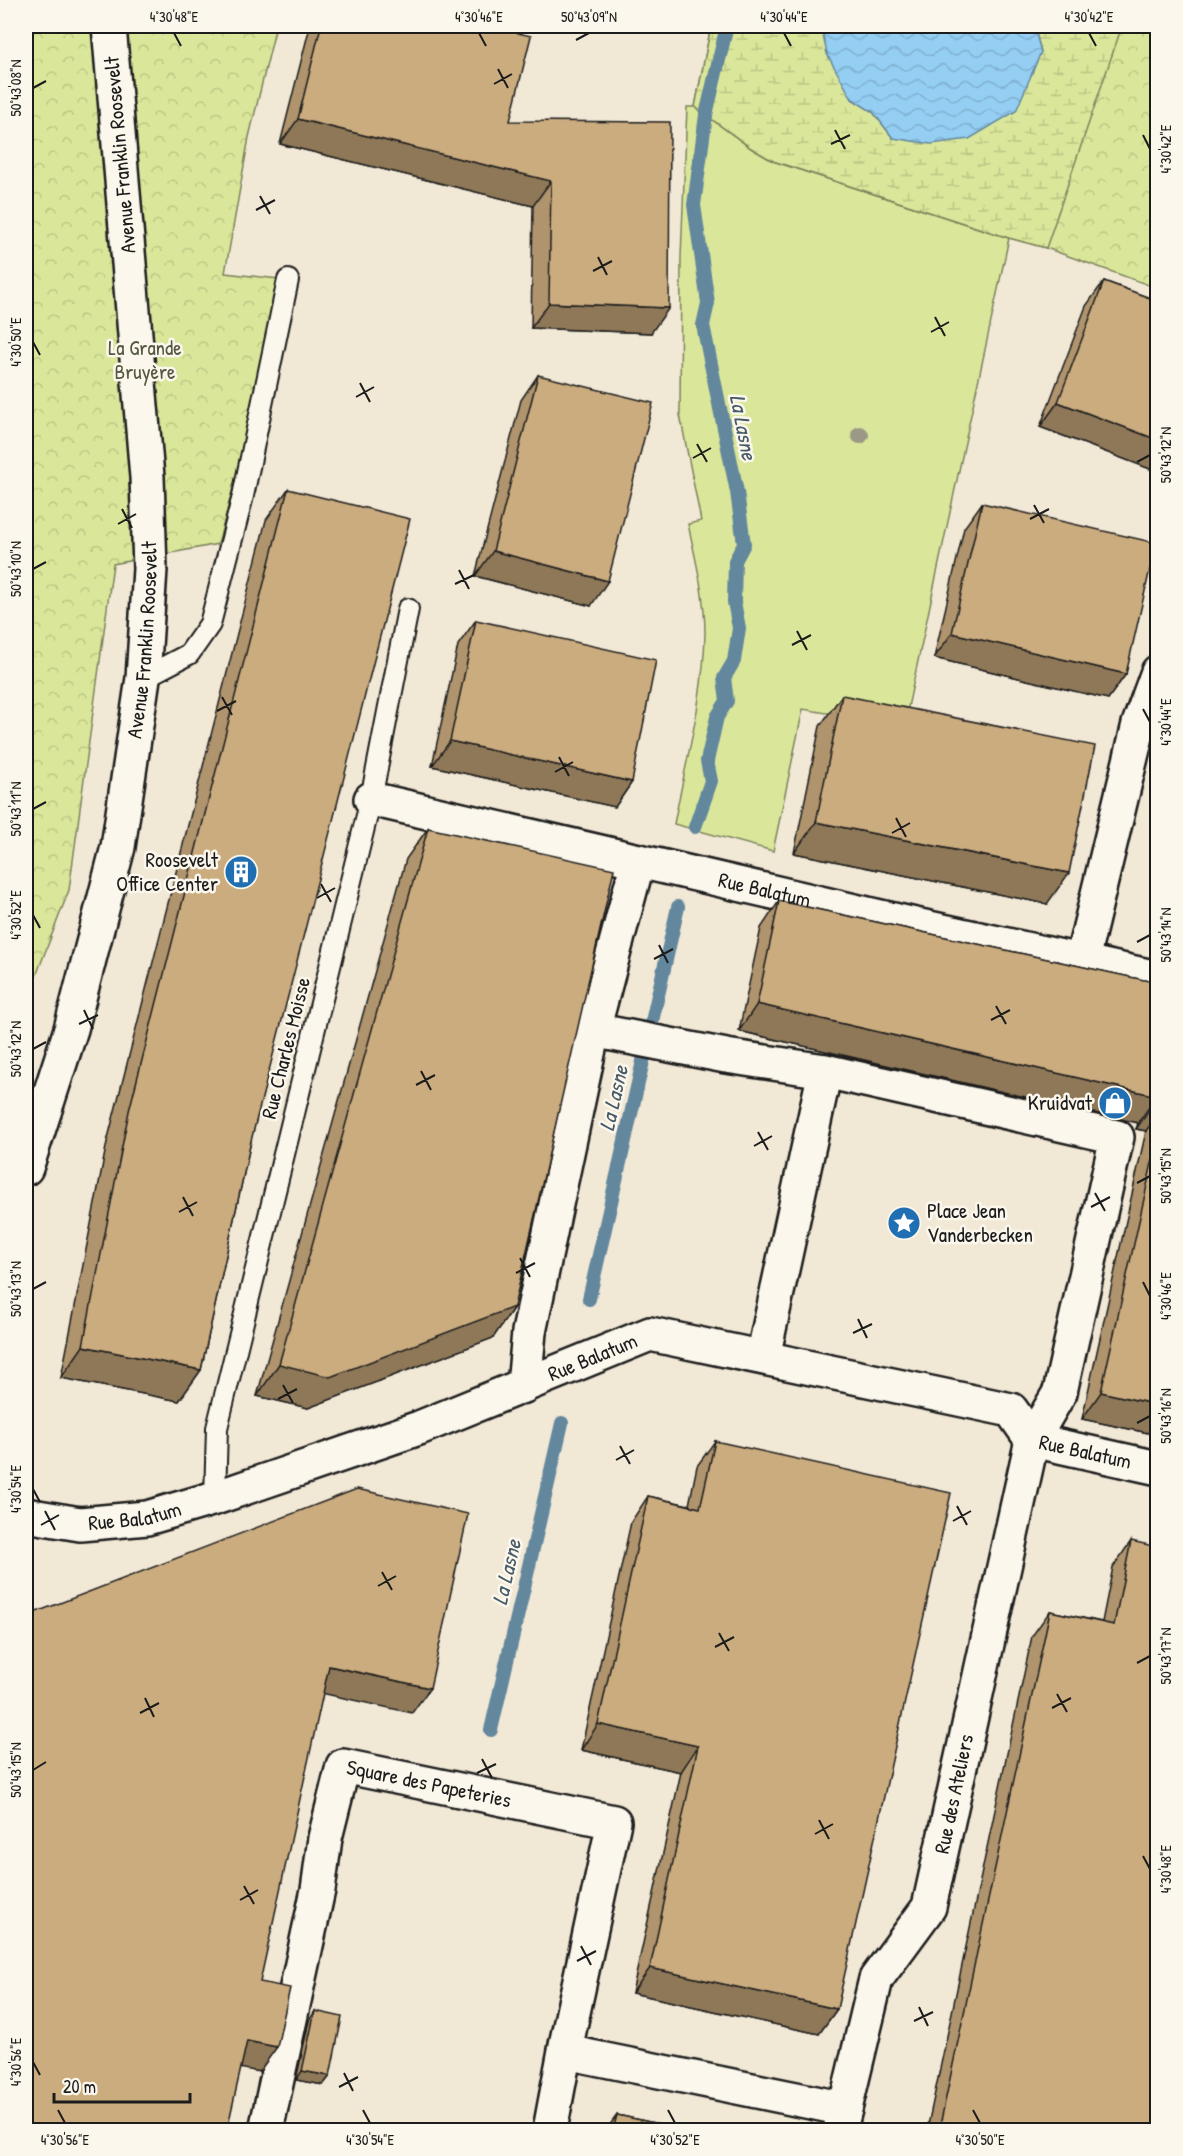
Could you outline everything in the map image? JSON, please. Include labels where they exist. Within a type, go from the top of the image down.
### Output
[{"type":"street","name":"Avenue Franklin Roosevelt","points":[[26,1168],[71,1029],[118,847],[143,678],[150,569],[147,477],[109,26]]},
{"type":"street","points":[[1082,960],[1139,724],[1158,672]]},
{"type":"street","name":"Rue Balatum","points":[[371,799],[910,924],[1158,978]]},
{"type":"street","points":[[524,1386],[529,1332],[593,1030],[638,861]]},
{"type":"street","points":[[593,1030],[726,1056],[825,1071],[1117,1137],[1060,1392],[1032,1440]]},
{"type":"street","points":[[763,1357],[825,1071]]},
{"type":"street","name":"Rue Balatum","points":[[26,1515],[80,1524],[147,1518],[215,1498],[419,1428],[650,1334],[1011,1410],[1032,1440],[1158,1468]]},
{"type":"street","name":"Rue des Ateliers","points":[[842,2120],[876,1979],[929,1907],[1032,1440]]},
{"type":"street","name":"Square des Papeteries","points":[[266,2130],[318,1890],[325,1838],[343,1766],[614,1822],[550,2130]]},
{"type":"street","points":[[566,2052],[842,2120]]},
{"type":"lane","points":[[143,678],[189,654],[210,624],[243,496],[288,280]]},
{"type":"lane","name":"Rue Charles Moisse","points":[[215,1498],[217,1428],[371,799],[408,609]]},
{"type":"green space","name":"La Grande Bruyère","points":[[26,26],[276,26],[249,137],[225,273],[288,280],[218,544],[113,564],[69,890],[26,1002]]},
{"type":"green space","points":[[711,26],[1157,26],[1157,288],[1046,248],[773,161],[751,148],[695,107]]},
{"type":"green space","points":[[711,26],[821,26],[852,99],[873,112],[893,138],[1041,52],[1034,26],[1122,26],[1046,248],[773,161],[751,148],[695,107]]},
{"type":"green space","points":[[687,107],[695,107],[751,148],[773,161],[1009,238],[904,726],[803,709],[773,851],[674,824],[698,705],[705,633],[702,592],[688,524],[701,521],[680,415],[681,257]]},
{"type":"water","points":[[821,26],[1034,26],[1041,52],[1016,111],[969,139],[931,144],[893,138],[873,112],[852,99],[827,54]]},
{"type":"building","points":[[321,26],[488,26],[531,36],[510,121],[670,122],[669,308],[549,303],[551,181],[298,119]]},
{"type":"building","points":[[1104,281],[1158,301],[1158,440],[1058,402]]},
{"type":"building","points":[[538,375],[653,403],[608,581],[493,551]]},
{"type":"building","name":"Roosevelt Office Center","points":[[288,489],[410,519],[251,1141],[201,1370],[83,1346],[129,1111]]},
{"type":"building","points":[[982,503],[1156,543],[1126,674],[952,633]]},
{"type":"building","points":[[476,620],[656,660],[632,782],[450,741]]},
{"type":"building","points":[[842,695],[1095,746],[1069,873],[816,822]]},
{"type":"building","points":[[428,828],[614,869],[514,1307],[330,1377],[279,1364]]},
{"type":"building","points":[[779,901],[1158,983],[1158,1103],[1155,1102],[1157,1096],[757,1004]]},
{"type":"building","points":[[1158,1136],[1158,1405],[1101,1392]]},
{"type":"building","points":[[715,1441],[951,1493],[837,2009],[650,1968],[698,1746],[598,1724],[648,1496],[700,1508]]},
{"type":"building","points":[[357,1489],[468,1514],[430,1688],[329,1666],[260,1982],[290,1988],[277,2047],[247,2041],[227,2130],[26,2130],[26,1616]]},
{"type":"building","points":[[1131,1541],[1158,1547],[1158,2130],[939,2130],[1050,1611],[1114,1625]]},
{"type":"building","points":[[315,2011],[342,2017],[330,2076],[302,2071]]},
{"type":"building","points":[[617,2115],[687,2130],[613,2130]]},
{"type":"waterway","name":"La Lasne","points":[[695,827],[711,781],[707,761],[717,717],[727,701],[724,678],[734,661],[739,628],[734,602],[735,561],[744,544],[737,492],[703,325],[708,303],[694,205],[706,115],[727,26]]},
{"type":"waterway","name":"La Lasne","points":[[589,1299],[678,907]]},
{"type":"waterway","name":"La Lasne","points":[[491,1730],[562,1423]]},
{"type":"place","name":"Roosevelt Office Center","points":[[241,872]]},
{"type":"place","name":"Kruidvat","points":[[1115,1103]]},
{"type":"place","name":"Place Jean Vanderbecken","points":[[904,1223]]}]
